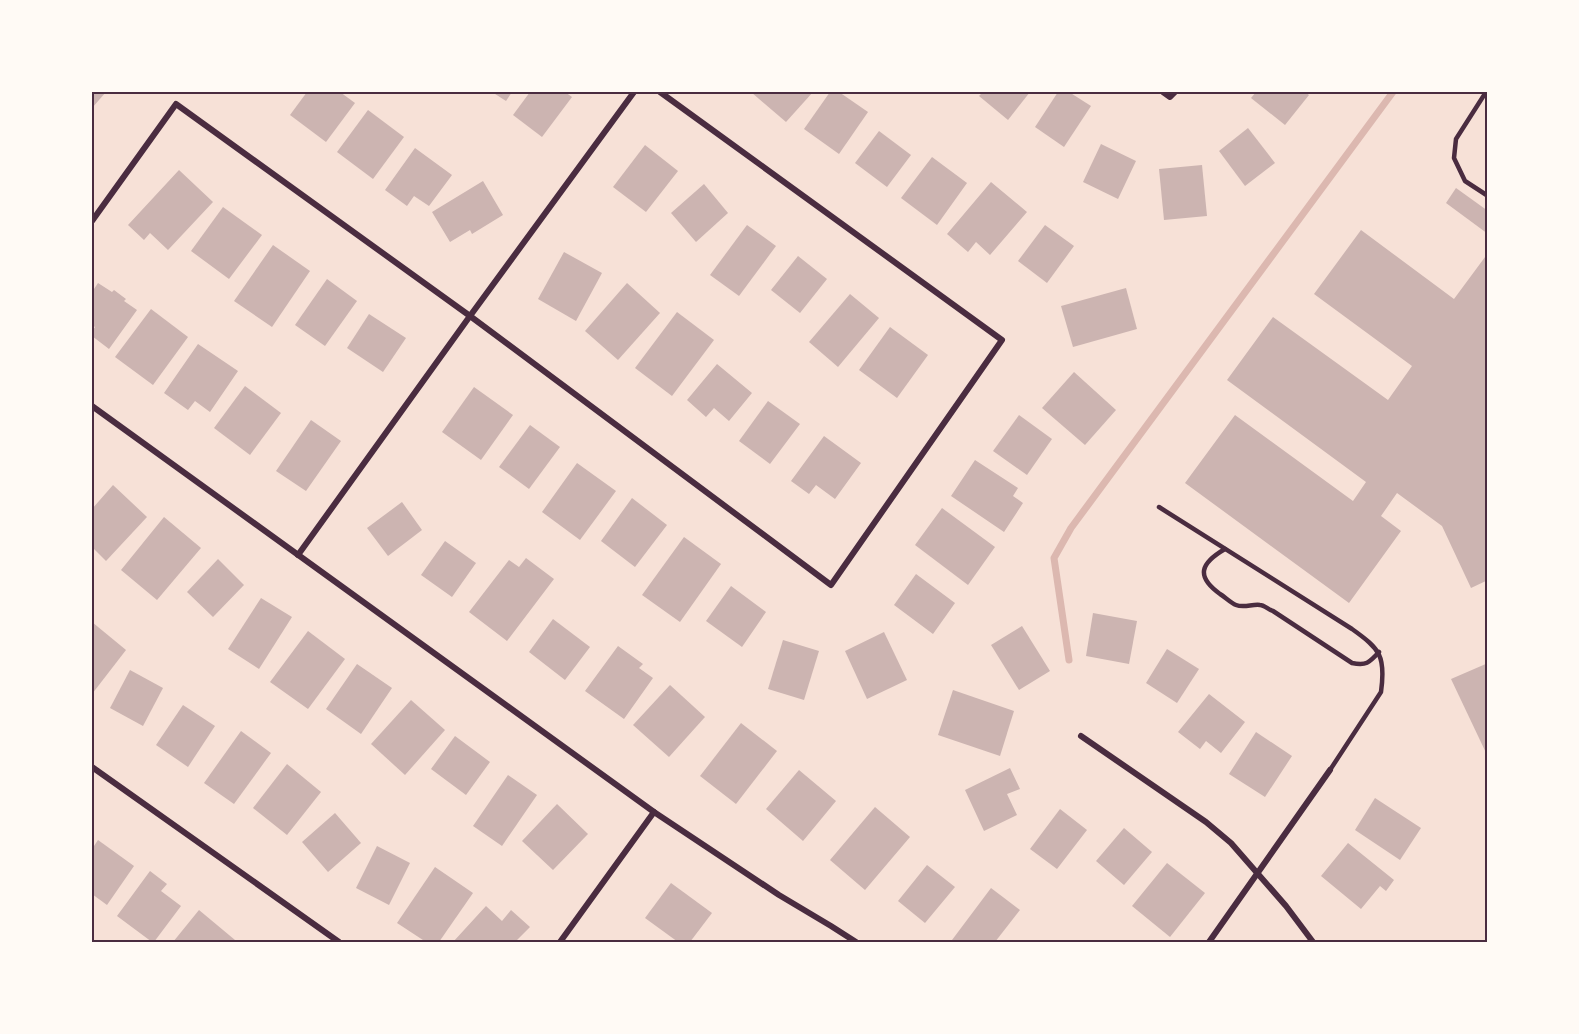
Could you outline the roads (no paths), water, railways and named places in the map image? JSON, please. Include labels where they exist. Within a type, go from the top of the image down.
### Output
[{"type":"street","points":[[298,555],[634,92]]},
{"type":"street","points":[[92,221],[176,104],[470,316],[831,585],[1002,340],[660,92]]},
{"type":"street","points":[[1163,92],[1173,94]]},
{"type":"street","points":[[92,406],[654,812],[779,895],[856,942]]},
{"type":"street","points":[[1081,736],[1206,822],[1231,843],[1286,906],[1313,942]]},
{"type":"street","points":[[92,767],[339,942]]},
{"type":"street","points":[[1209,942],[1330,771]]},
{"type":"street","points":[[560,942],[654,812]]},
{"type":"lane","points":[[1486,92],[1456,139],[1454,158],[1465,181],[1488,196]]},
{"type":"lane","points":[[1159,507],[1352,629],[1379,652],[1383,676],[1381,692],[1330,771]]},
{"type":"lane","points":[[1225,549],[1213,555],[1203,570],[1204,580],[1211,588],[1237,605],[1247,607],[1260,605],[1273,611],[1352,663],[1366,664],[1379,652]]},
{"type":"waterway","points":[[1069,660],[1054,558],[1071,528],[1393,92]]}]
